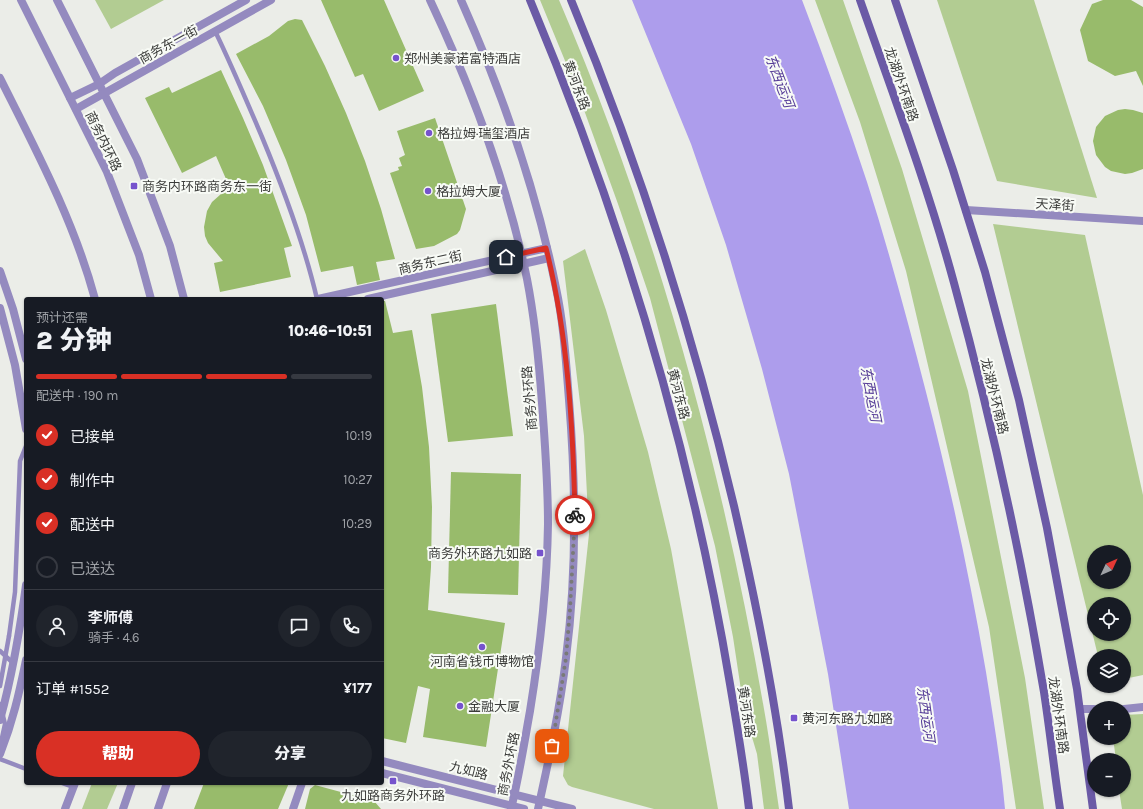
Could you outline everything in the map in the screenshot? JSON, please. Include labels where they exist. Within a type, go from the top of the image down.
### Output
[{"type":"main road","name":"黄河东路","points":[[530,0],[556,62],[606,199],[656,357],[682,452],[714,590],[739,734],[749,809]]},
{"type":"main road","name":"黄河东路","points":[[571,0],[591,48],[642,186],[693,346],[715,428],[751,579],[778,728],[789,809]]},
{"type":"main road","name":"龙湖外环南路","points":[[860,0],[927,194],[953,280],[987,408],[1015,534],[1044,694],[1060,809]]},
{"type":"main road","name":"龙湖外环南路","points":[[895,0],[966,210],[985,272],[1019,400],[1048,536],[1080,709],[1093,809]]},
{"type":"street","name":"商务内环路","points":[[21,0],[110,179],[139,255],[150,297]]},
{"type":"street","points":[[57,0],[139,166],[170,246],[183,297]]},
{"type":"street","name":"商务东一街","points":[[70,98],[99,84],[115,73],[246,0]]},
{"type":"street","name":"商务东一街","points":[[76,109],[271,0]]},
{"type":"street","name":"商务外环路","points":[[430,0],[459,64],[480,117],[508,203],[521,254],[535,323],[547,471],[548,523],[544,600],[539,654],[520,771],[511,807]]},
{"type":"street","points":[[461,0],[507,115],[531,190],[549,258],[562,321],[571,431],[575,523],[566,658],[552,746],[538,809]]},
{"type":"street","points":[[0,78],[57,193],[88,272],[94,297]]},
{"type":"street","name":"天泽街","points":[[966,210],[1143,221]]},
{"type":"street","name":"商务东二街","points":[[327,297],[546,248]]},
{"type":"street","name":"商务东二街","points":[[377,297],[549,258]]},
{"type":"street","points":[[0,271],[13,309],[24,351]]},
{"type":"street","points":[[0,308],[16,371],[24,417]]},
{"type":"street","points":[[0,720],[7,695],[24,602]]},
{"type":"street","points":[[0,754],[17,706],[24,670]]},
{"type":"street","points":[[1131,708],[1143,707]]},
{"type":"street","points":[[1080,709],[1087,709]]},
{"type":"street","name":"九如路","points":[[384,761],[572,809]]},
{"type":"street","name":"九如路","points":[[384,774],[511,807],[524,809]]},
{"type":"street","points":[[65,809],[74,785]]},
{"type":"street","points":[[123,809],[131,785]]},
{"type":"street","points":[[158,809],[166,785]]},
{"type":"street","points":[[293,809],[301,785]]},
{"type":"lane","points":[[215,32],[235,72],[275,168],[296,223],[317,297]]},
{"type":"lane","points":[[0,686],[15,592],[20,461],[24,451]]},
{"type":"lane","points":[[0,651],[13,664]]},
{"type":"lane","points":[[0,670],[11,675]]},
{"type":"lane","points":[[0,704],[5,724],[0,747]]},
{"type":"lane","points":[[0,758],[24,768]]},
{"type":"green space","points":[[95,0],[164,0],[111,29]]},
{"type":"green space","points":[[540,0],[559,0],[594,85],[626,172],[682,348],[728,527],[766,721],[779,809],[764,809],[757,754],[744,710],[733,637],[715,546],[650,298],[575,85]]},
{"type":"green space","points":[[815,0],[843,0],[902,169],[968,391],[1025,678],[1044,809],[1016,809],[989,627],[906,271],[860,122]]},
{"type":"green space","points":[[937,0],[1034,0],[1097,198],[997,181]]},
{"type":"green space","points":[[993,224],[1085,235],[1143,495],[1143,675],[1131,678],[1131,649],[1096,649],[1094,641],[1131,641],[1131,597],[1087,597],[1087,611]]},
{"type":"green space","points":[[585,249],[606,310],[648,452],[671,549],[718,809],[654,809],[572,787],[568,785],[563,776],[589,534],[584,436],[563,261]]},
{"type":"green space","points":[[1143,714],[1143,809],[1122,809],[1120,797],[1131,797],[1131,753],[1115,753],[1114,745],[1131,745],[1131,715]]},
{"type":"green space","points":[[91,785],[117,785],[107,809],[82,809]]},
{"type":"water","name":"东西运河","points":[[632,0],[802,0],[844,113],[875,208],[891,260],[935,427],[959,532],[980,637],[997,740],[1005,809],[849,809],[828,674],[789,474],[762,369],[726,245],[691,144]]},
{"type":"building","points":[[321,0],[384,0],[424,91],[379,111],[363,74],[355,77]]},
{"type":"building","points":[[1103,0],[1131,0],[1143,7],[1143,86],[1136,71],[1115,76],[1088,61],[1080,30],[1092,4]]},
{"type":"building","points":[[295,19],[302,20],[325,66],[365,161],[381,209],[395,259],[376,262],[380,280],[357,285],[353,266],[321,272],[306,215],[286,160],[263,106],[236,54],[269,36],[288,21]]},
{"type":"building","points":[[221,70],[263,165],[292,246],[284,248],[291,277],[220,292],[214,263],[223,261],[208,243],[205,236],[204,227],[207,211],[212,202],[221,194],[230,190],[226,179],[216,156],[182,173],[145,98],[169,87],[172,93]]},
{"type":"building","points":[[1125,109],[1143,113],[1143,169],[1125,174],[1111,171],[1105,167],[1096,155],[1093,141],[1096,127],[1105,116],[1118,110]]},
{"type":"building","name":"格拉姆大厦","points":[[435,118],[466,209],[460,230],[457,234],[434,246],[416,249],[390,173],[399,170],[398,167],[402,166],[399,158],[405,155],[397,131]]},
{"type":"building","points":[[384,301],[393,333],[412,330],[422,387],[429,447],[432,507],[431,567],[428,610],[505,623],[486,747],[423,737],[430,689],[418,686],[406,743],[384,738]]},
{"type":"building","points":[[496,304],[513,436],[448,442],[431,314]]},
{"type":"building","points":[[451,472],[521,474],[518,595],[448,593]]},
{"type":"building","points":[[203,785],[288,785],[278,809],[194,809]]},
{"type":"building","points":[[315,785],[374,801],[381,809],[305,809],[310,789]]},
{"type":"way so far","points":[[552,746],[566,658],[575,515]]},
{"type":"place","name":"郑州美豪诺富特酒店","points":[[396,58]]},
{"type":"place","name":"格拉姆·瑞玺酒店","points":[[429,133]]},
{"type":"place","name":"商务内环路商务东一街","points":[[134,186]]},
{"type":"place","name":"格拉姆大厦","points":[[428,191]]},
{"type":"place","name":"商务外环路九如路","points":[[540,553]]},
{"type":"place","name":"河南省钱币博物馆","points":[[482,647]]},
{"type":"place","name":"金融大厦","points":[[460,706]]},
{"type":"place","name":"黄河东路九如路","points":[[794,718]]},
{"type":"place","name":"九如路商务外环路","points":[[393,781]]},
{"type":"route","points":[[506,257],[546,248],[562,321],[574,470],[575,515]]}]
